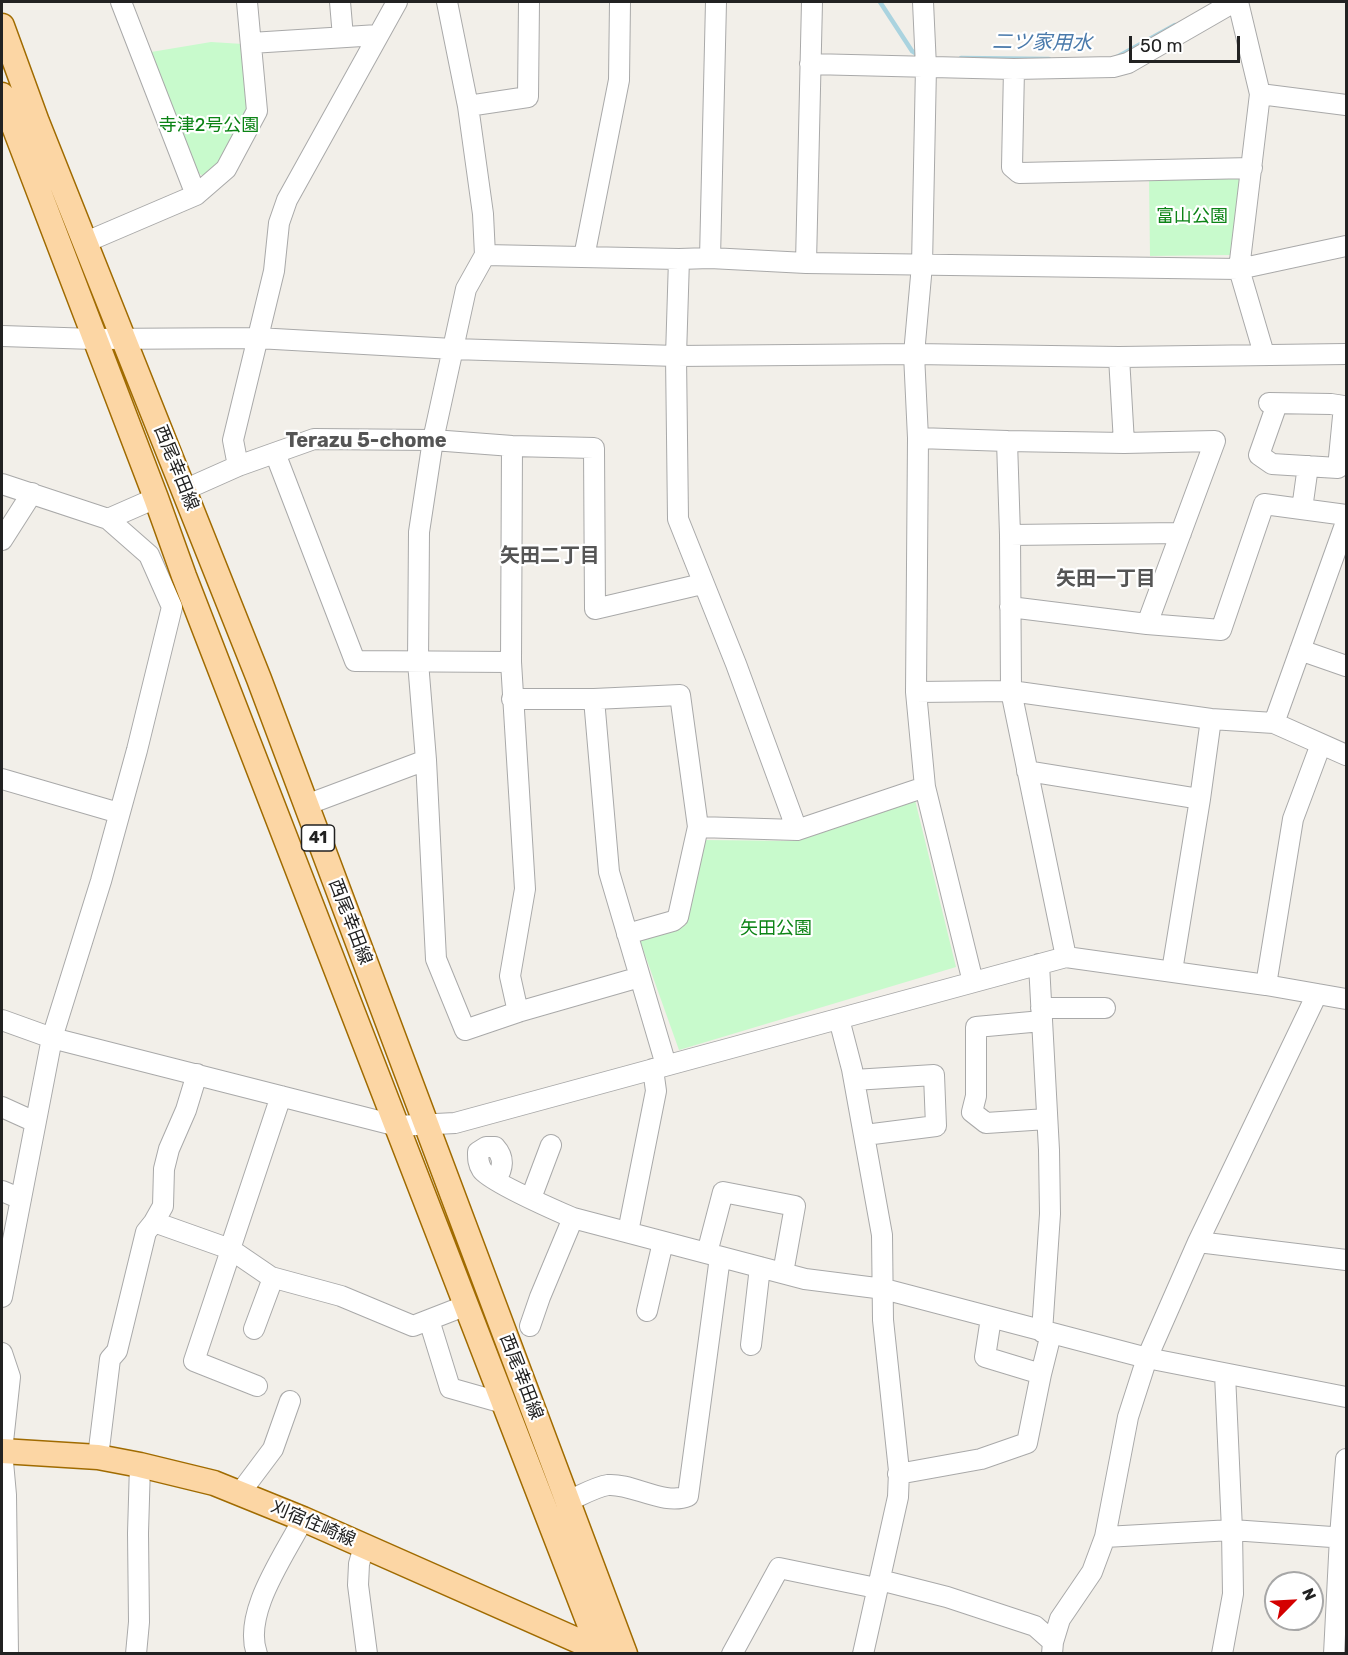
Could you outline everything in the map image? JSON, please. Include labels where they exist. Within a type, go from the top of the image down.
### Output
[{"type":"main road","name":"西尾幸田線","points":[[2,26],[37,122],[184,490],[306,806],[625,1653]]},
{"type":"main road","name":"西尾幸田線","points":[[2,95],[184,576],[503,1403],[603,1652]]},
{"type":"main road","name":"刈宿住崎線","points":[[2,1451],[98,1457],[187,1475],[240,1493],[303,1519],[603,1652]]},
{"type":"street","points":[[120,2],[196,195]]},
{"type":"street","points":[[86,242],[196,195],[226,169],[257,111],[247,2]]},
{"type":"street","points":[[340,2],[343,37]]},
{"type":"street","points":[[238,466],[233,440],[274,271],[279,223],[287,200],[397,2]]},
{"type":"street","points":[[447,2],[468,106],[483,214],[485,255],[466,289],[433,440],[419,532],[418,662],[426,760],[436,959],[465,1030],[518,1012],[640,977]]},
{"type":"street","points":[[468,106],[528,97],[529,2]]},
{"type":"street","points":[[584,257],[619,80],[620,2]]},
{"type":"street","points":[[710,258],[716,2]]},
{"type":"street","points":[[806,263],[812,2]]},
{"type":"street","points":[[923,2],[926,67],[922,265],[914,354],[918,438],[916,692],[925,787],[973,982]]},
{"type":"street","points":[[810,64],[1014,69],[1113,67],[1128,63],[1236,2],[1260,94],[1239,269],[1264,354]]},
{"type":"street","points":[[251,43],[378,35]]},
{"type":"street","points":[[1014,69],[1012,166],[1019,173],[1252,168]]},
{"type":"street","points":[[1260,94],[1347,105]]},
{"type":"street","points":[[485,255],[710,258],[806,263],[1239,269],[1347,246]]},
{"type":"street","points":[[679,259],[676,356],[678,519],[702,584],[736,664],[797,830]]},
{"type":"street","points":[[2,336],[94,339],[257,338],[676,356],[914,354],[1119,357],[1347,354]]},
{"type":"street","points":[[1119,357],[1124,443]]},
{"type":"street","points":[[1273,403],[1344,406],[1344,435],[1338,468],[1272,464],[1259,455],[1273,403]]},
{"type":"street","points":[[918,438],[1124,443],[1215,441],[1147,624]]},
{"type":"street","points":[[184,490],[238,466],[314,439],[433,440],[512,446],[594,448],[595,609],[702,584]]},
{"type":"street","points":[[1007,441],[1011,691],[1066,957]]},
{"type":"street","points":[[512,446],[512,699],[525,889],[510,976],[518,1012]]},
{"type":"street","points":[[275,453],[355,661],[511,662]]},
{"type":"street","points":[[1302,509],[1308,466]]},
{"type":"street","points":[[2,484],[108,519],[149,555],[172,607],[101,882],[52,1038],[21,1199],[5,1257],[2,1297]]},
{"type":"street","points":[[2,540],[32,493]]},
{"type":"street","points":[[108,519],[156,498]]},
{"type":"street","points":[[1010,607],[1147,624],[1221,630],[1264,504],[1347,515]]},
{"type":"street","points":[[1274,723],[1347,522]]},
{"type":"street","points":[[1010,535],[1181,533]]},
{"type":"street","points":[[1300,650],[1347,666]]},
{"type":"street","points":[[916,692],[1011,691],[1211,719],[1274,723],[1347,755]]},
{"type":"street","points":[[512,699],[594,699],[680,694],[698,827],[678,917],[673,921],[627,934]]},
{"type":"street","points":[[594,699],[609,872],[640,977],[660,1067],[628,1232]]},
{"type":"street","points":[[1172,971],[1211,719]]},
{"type":"street","points":[[1266,985],[1293,819],[1321,744]]},
{"type":"street","points":[[306,806],[426,760]]},
{"type":"street","points":[[1026,771],[1200,799]]},
{"type":"street","points":[[2,779],[119,813]]},
{"type":"street","points":[[698,827],[797,830],[925,787]]},
{"type":"street","points":[[4,1021],[52,1038],[398,1126],[455,1123],[1066,957],[1266,985],[1347,999]]},
{"type":"street","points":[[898,1474],[981,1459],[1027,1443],[1047,1333],[1050,1214],[1039,964]]},
{"type":"street","points":[[1052,1648],[1060,1619],[1092,1572],[1105,1537],[1128,1417],[1147,1358],[1198,1242],[1317,994]]},
{"type":"street","points":[[1047,1119],[986,1122],[972,1112],[976,1096],[976,1027],[1042,1015],[1105,1008]]},
{"type":"street","points":[[839,1019],[865,1135],[882,1235],[883,1320],[898,1474],[898,1497],[863,1653]]},
{"type":"street","points":[[98,1457],[110,1359],[117,1351],[146,1232],[163,1206],[164,1169],[169,1149],[198,1074]]},
{"type":"street","points":[[854,1080],[934,1075],[936,1126],[865,1135]]},
{"type":"street","points":[[257,1386],[194,1361],[280,1096]]},
{"type":"street","points":[[2,1107],[36,1122]]},
{"type":"street","points":[[531,1198],[551,1145]]},
{"type":"street","points":[[496,1180],[573,1218],[805,1279],[884,1289],[1147,1358],[1347,1397]]},
{"type":"street","points":[[2,1191],[21,1199]]},
{"type":"street","points":[[568,1501],[608,1485],[681,1499],[688,1496],[723,1192],[795,1206],[783,1273]]},
{"type":"street","points":[[531,1326],[540,1297],[573,1218]]},
{"type":"street","points":[[154,1222],[230,1249],[273,1278],[341,1296],[413,1326],[467,1305]]},
{"type":"street","points":[[647,1311],[663,1242]]},
{"type":"street","points":[[1198,1242],[1347,1260]]},
{"type":"street","points":[[751,1345],[760,1267]]},
{"type":"street","points":[[254,1329],[273,1278]]},
{"type":"street","points":[[991,1318],[985,1358],[1041,1374]]},
{"type":"street","points":[[429,1320],[450,1388],[503,1403]]},
{"type":"street","points":[[2,1353],[10,1377],[2,1451],[6,1495],[8,1653]]},
{"type":"street","points":[[1222,1653],[1233,1594],[1225,1374]]},
{"type":"street","points":[[240,1493],[273,1449],[290,1401]]},
{"type":"street","points":[[1334,1653],[1347,1459]]},
{"type":"street","points":[[136,1653],[139,1622],[140,1465]]},
{"type":"street","points":[[257,1653],[254,1646],[257,1609],[269,1581],[303,1519]]},
{"type":"street","points":[[1105,1537],[1232,1530],[1343,1537]]},
{"type":"street","points":[[364,1546],[359,1564],[358,1585],[367,1653]]},
{"type":"street","points":[[732,1653],[779,1568],[946,1597],[1035,1626],[1052,1648]]},
{"type":"green space","name":"寺津2号公園","points":[[211,42],[243,44],[250,110],[222,159],[203,176],[197,172],[151,52]]},
{"type":"green space","name":"富山公園","points":[[1149,179],[1240,179],[1230,255],[1150,256]]},
{"type":"green space","name":"矢田公園","points":[[915,800],[956,967],[679,1050],[639,938],[686,925],[704,840],[798,841]]},
{"type":"waterway","name":"二ツ家用水","points":[[880,2],[912,51],[920,56]]},
{"type":"waterway","name":"二ツ家用水","points":[[1117,57],[1175,25]]},
{"type":"waterway","name":"二ツ家用水","points":[[961,58],[1049,59]]},
{"type":"district","name":"Terazu 5-chome","points":[[366,441]]},
{"type":"district","name":"矢田二丁目","points":[[550,556]]},
{"type":"district","name":"矢田一丁目","points":[[1106,579]]}]
